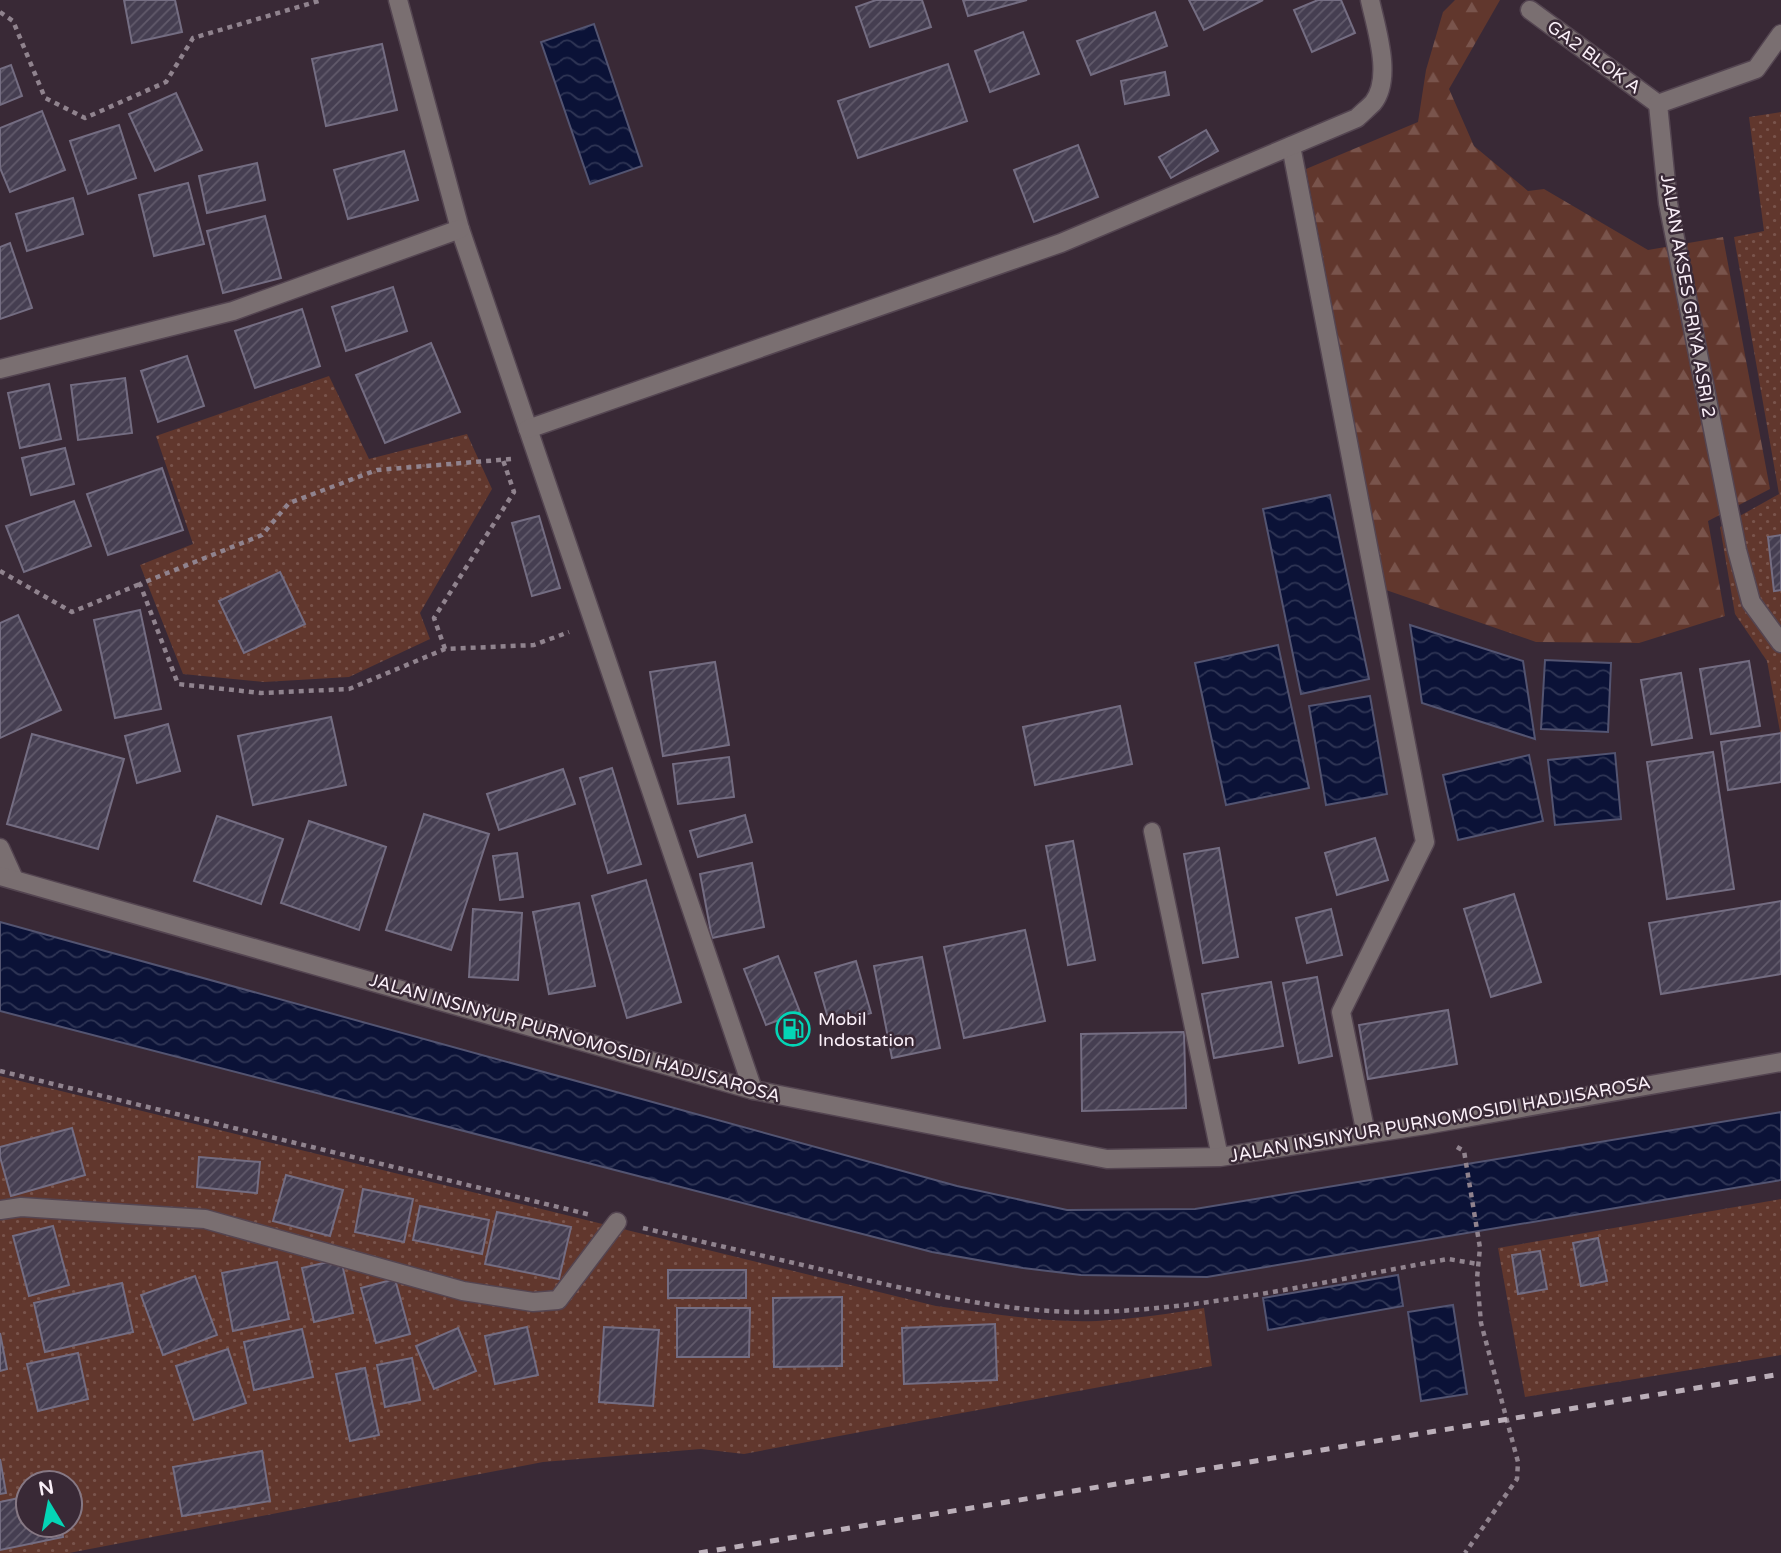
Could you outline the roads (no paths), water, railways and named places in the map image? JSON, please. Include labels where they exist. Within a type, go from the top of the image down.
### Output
[{"type":"street","points":[[398,0],[460,229],[752,1090]]},
{"type":"street","points":[[528,429],[1062,243],[1357,118],[1375,101],[1382,81],[1383,60],[1370,0]]},
{"type":"street","name":"GA2 BLOK A","points":[[1530,10],[1658,104]]},
{"type":"street","points":[[1658,104],[1756,69],[1781,34]]},
{"type":"street","name":"JALAN AKSES GRIYA ASRI 2","points":[[1658,104],[1668,203],[1737,550],[1751,602],[1781,643]]},
{"type":"street","points":[[1292,146],[1425,842],[1341,1012],[1366,1133]]},
{"type":"street","points":[[0,369],[233,311],[460,229]]},
{"type":"street","points":[[0,848],[7,878]]},
{"type":"street","name":"JALAN INSINYUR PURNOMOSIDI HADJISAROSA","points":[[7,878],[752,1090],[1107,1159],[1220,1157],[1781,1062]]},
{"type":"street","points":[[0,1210],[21,1207],[205,1219],[463,1291],[533,1302],[558,1300],[617,1222]]},
{"type":"lane","points":[[1152,831],[1220,1157]]},
{"type":"water","points":[[594,24],[642,166],[590,184],[541,42]]},
{"type":"water","points":[[1330,495],[1369,679],[1301,694],[1263,509]]},
{"type":"water","points":[[1410,625],[1523,661],[1535,739],[1422,703]]},
{"type":"water","points":[[1278,645],[1309,788],[1226,805],[1195,663]]},
{"type":"water","points":[[1545,660],[1611,663],[1608,732],[1541,729]]},
{"type":"water","points":[[1370,696],[1387,794],[1326,805],[1309,706]]},
{"type":"water","points":[[1615,753],[1621,819],[1555,825],[1548,760]]},
{"type":"water","points":[[1529,755],[1543,821],[1458,840],[1443,775]]},
{"type":"water","points":[[0,922],[957,1186],[1067,1210],[1195,1209],[1781,1112],[1781,1180],[1207,1277],[1081,1275],[1023,1268],[932,1252],[0,1011]]},
{"type":"water","points":[[1398,1275],[1403,1306],[1268,1330],[1263,1298]]},
{"type":"water","points":[[1453,1305],[1467,1394],[1421,1401],[1408,1312]]},
{"type":"railway","points":[[699,1553],[1781,1374]]},
{"type":"place","name":"Mobil Indostation","points":[[793,1029]]}]
